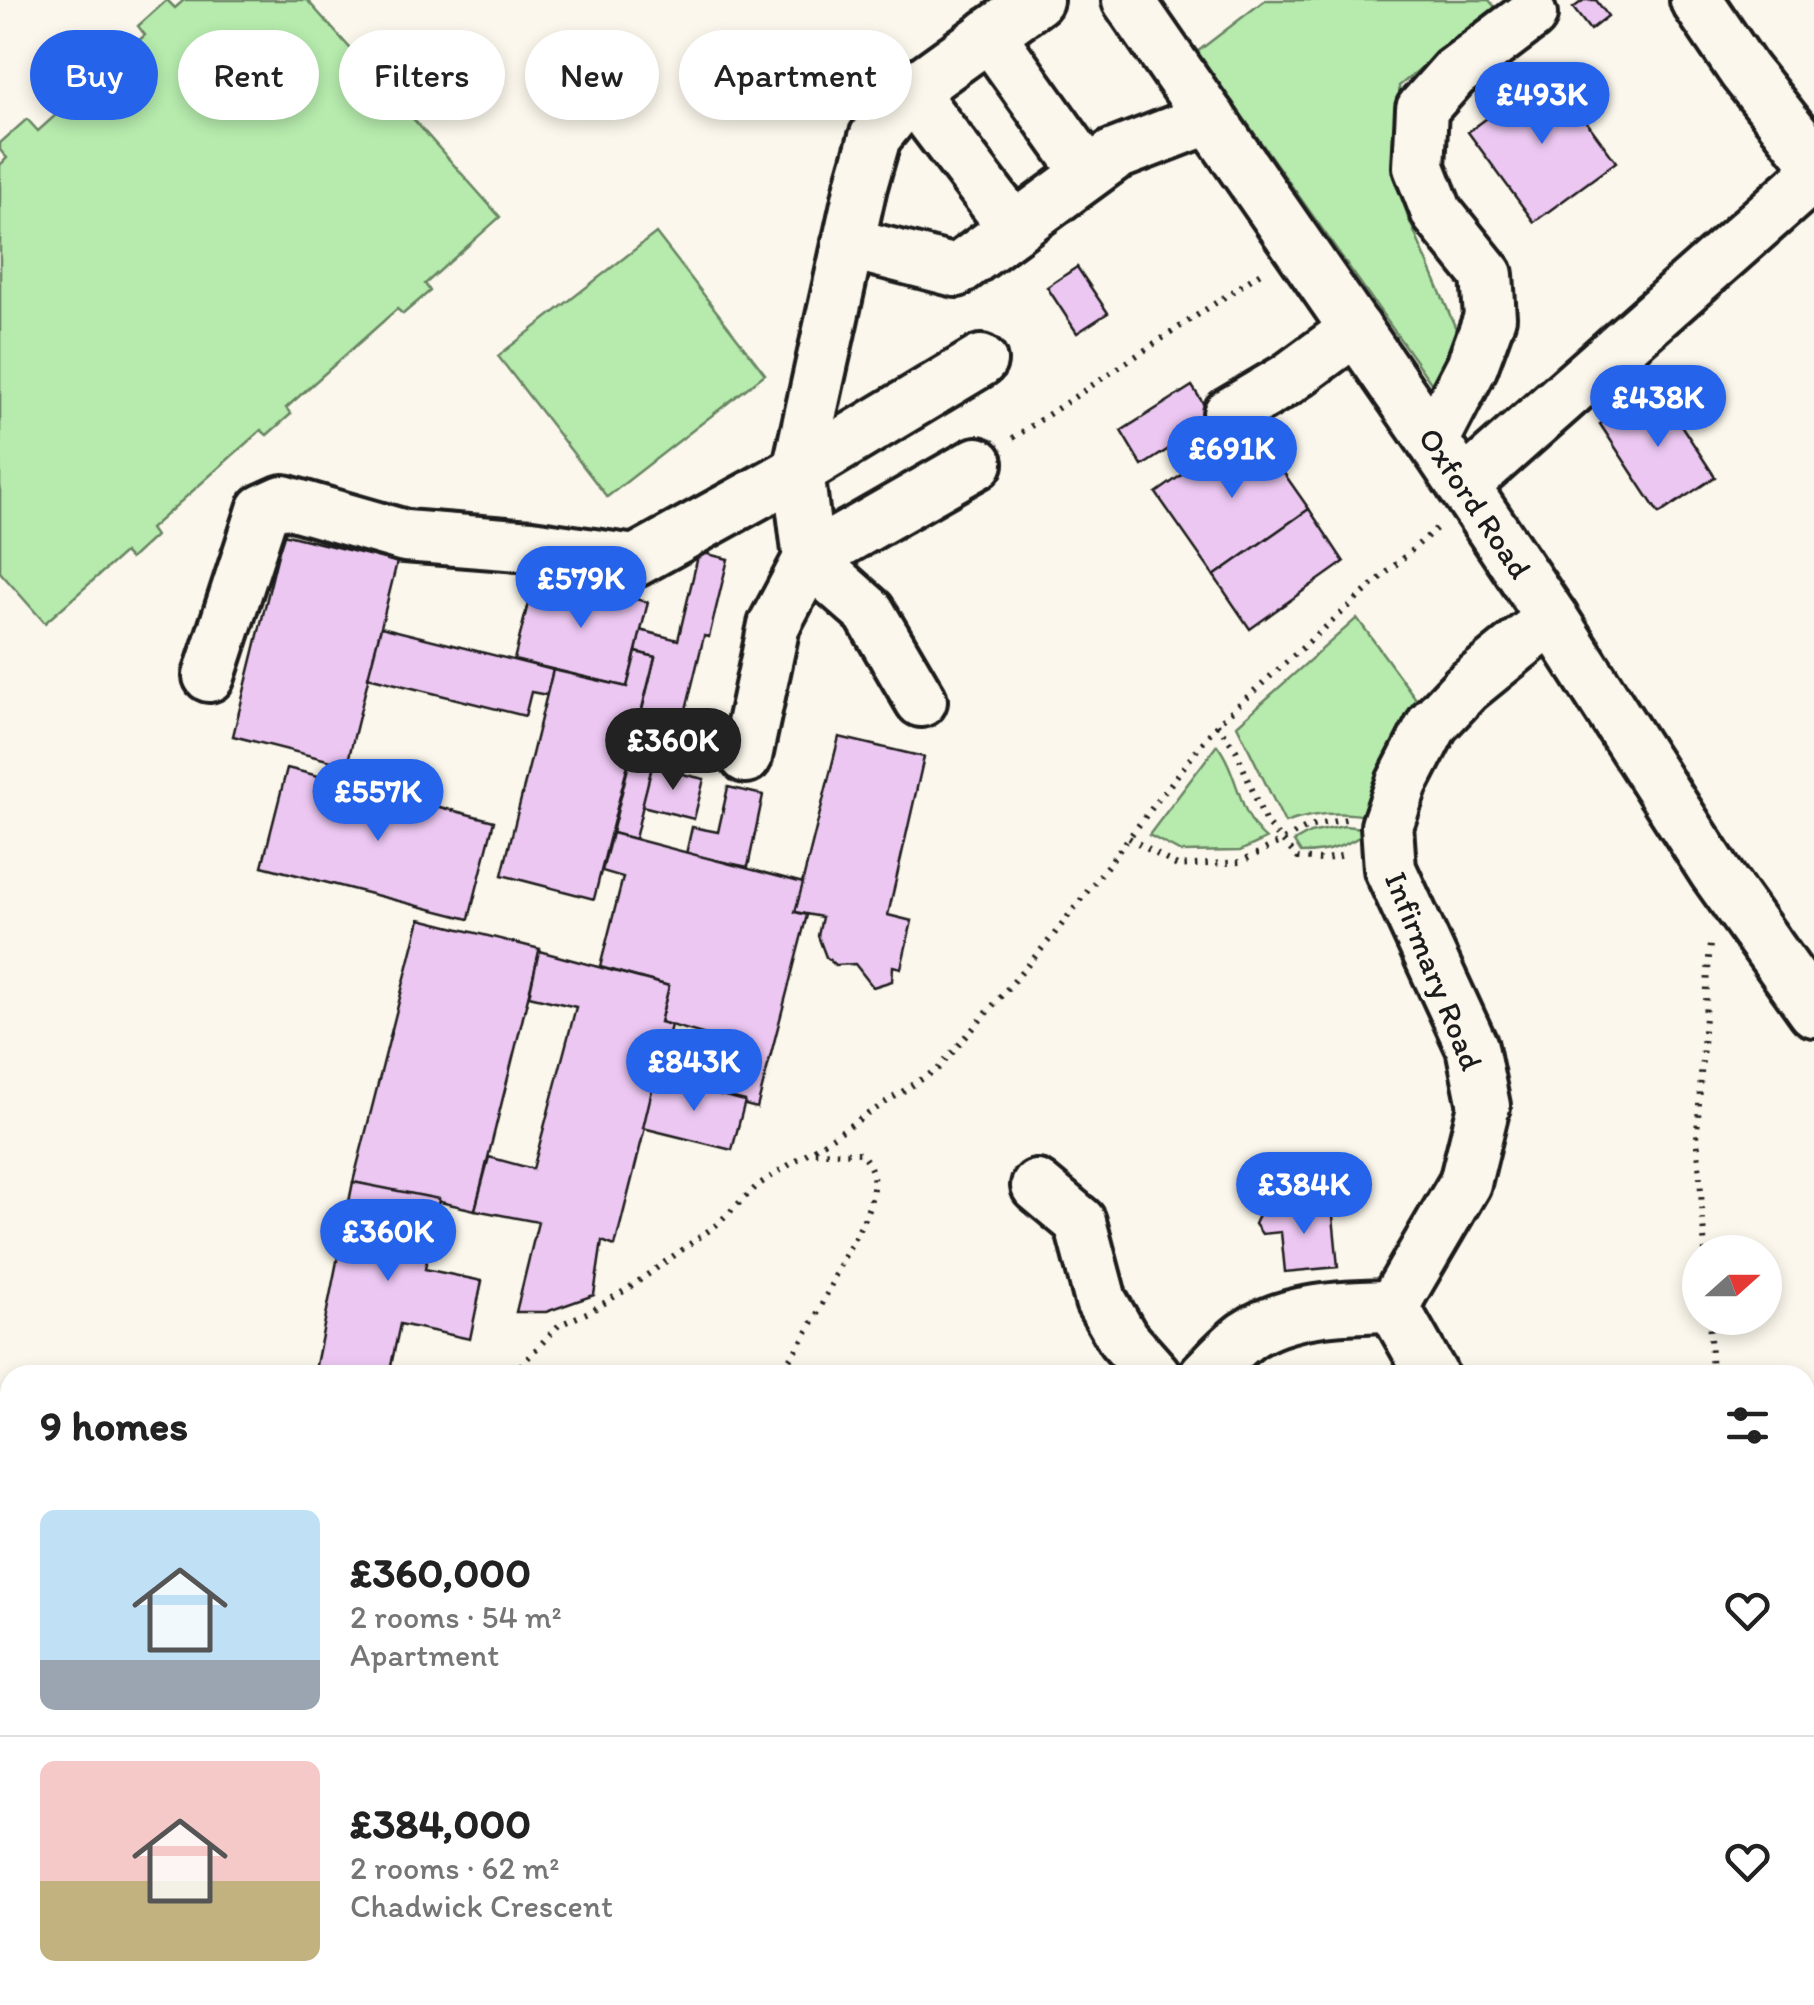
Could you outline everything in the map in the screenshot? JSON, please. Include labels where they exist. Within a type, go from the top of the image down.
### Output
[{"type":"street","points":[[912,91],[1036,0]]},
{"type":"street","name":"Oxford Road","points":[[1128,0],[1468,492],[1715,872],[1814,1010]]},
{"type":"street","points":[[1696,0],[1744,71],[1814,160]]},
{"type":"street","points":[[1433,441],[1472,366],[1490,318],[1487,274],[1437,213],[1418,167],[1422,109],[1454,73],[1530,14]]},
{"type":"street","points":[[989,34],[1088,173]]},
{"type":"street","points":[[912,93],[1014,228]]},
{"type":"street","points":[[848,243],[956,272],[1114,155],[1210,118]]},
{"type":"street","points":[[889,120],[875,137],[798,471],[809,559],[869,612],[921,700]]},
{"type":"street","points":[[1468,492],[1814,175]]},
{"type":"street","points":[[1229,414],[1288,379],[1356,329]]},
{"type":"street","points":[[209,676],[263,510],[284,501],[405,536],[531,546],[636,561],[798,471],[981,361]]},
{"type":"street","points":[[746,757],[774,625],[809,559],[977,462]]},
{"type":"street","name":"Infirmary Road","points":[[1393,1306],[1466,1183],[1484,1106],[1472,1047],[1390,869],[1387,826],[1402,782],[1433,723],[1466,688],[1552,618]]},
{"type":"street","points":[[1037,1186],[1080,1222],[1101,1301],[1123,1339],[1147,1365]]},
{"type":"street","points":[[1216,1365],[1248,1335],[1284,1319],[1344,1307],[1393,1306],[1426,1365]]},
{"type":"path","points":[[977,462],[1299,247]]},
{"type":"path","points":[[521,1365],[560,1325],[629,1288],[715,1226],[758,1184],[938,1068],[1052,937],[1216,724],[1468,492]]},
{"type":"path","points":[[1216,724],[1236,750],[1266,823],[1298,858],[1321,860],[1351,853],[1387,826]]},
{"type":"path","points":[[1129,838],[1177,866],[1241,862],[1308,828],[1344,819],[1387,826]]},
{"type":"path","points":[[1704,1235],[1697,1134],[1715,872]]},
{"type":"path","points":[[783,1365],[822,1309],[860,1231],[873,1189],[872,1166],[860,1154],[809,1152]]},
{"type":"path","points":[[1710,1335],[1711,1365]]},
{"type":"green space","points":[[167,0],[175,8],[184,0],[307,0],[339,36],[339,120],[414,120],[500,217],[425,284],[430,291],[403,314],[397,309],[286,408],[291,414],[267,435],[261,430],[150,529],[155,536],[130,559],[124,553],[45,623],[0,572],[0,165],[7,158],[0,143],[27,119],[38,131],[50,120],[158,120],[158,30],[141,30],[138,26]]},
{"type":"green space","points":[[1265,0],[1489,0],[1495,7],[1399,86],[1407,215],[1472,366],[1436,390],[1197,52]]},
{"type":"green space","points":[[656,233],[765,374],[607,497],[498,356]]},
{"type":"green space","points":[[1357,618],[1421,706],[1373,817],[1329,814],[1285,823],[1237,725]]},
{"type":"green space","points":[[1217,745],[1250,819],[1266,839],[1240,851],[1181,852],[1149,835]]},
{"type":"green space","points":[[1344,826],[1371,829],[1347,844],[1321,852],[1301,853],[1294,842],[1310,833]]},
{"type":"building","points":[[1584,0],[1596,0],[1608,16],[1590,30],[1573,8]]},
{"type":"building","points":[[1550,72],[1616,162],[1534,222],[1468,132]]},
{"type":"building","points":[[1077,267],[1108,313],[1077,333],[1047,287]]},
{"type":"building","points":[[1192,386],[1214,420],[1142,466],[1121,431]]},
{"type":"building","points":[[1656,387],[1715,477],[1659,514],[1600,424]]},
{"type":"building","points":[[1251,426],[1309,509],[1214,576],[1156,493]]},
{"type":"building","points":[[1309,509],[1344,562],[1250,629],[1214,576]]},
{"type":"building","points":[[283,534],[397,562],[347,765],[233,736]]},
{"type":"building","points":[[699,552],[728,559],[709,637],[704,636],[671,771],[652,767],[635,839],[612,833],[655,657],[636,652],[640,630],[678,640]]},
{"type":"building","points":[[535,575],[648,602],[627,687],[514,660]]},
{"type":"building","points":[[381,627],[553,670],[547,695],[531,692],[525,716],[368,677]]},
{"type":"building","points":[[636,652],[655,657],[594,899],[502,875],[553,670],[627,687]]},
{"type":"building","points":[[839,737],[924,757],[888,915],[912,921],[901,968],[893,966],[892,981],[873,987],[855,964],[835,965],[826,957],[818,936],[822,917],[795,912]]},
{"type":"building","points":[[652,767],[704,779],[694,819],[642,806]]},
{"type":"building","points":[[287,768],[494,821],[469,919],[262,866]]},
{"type":"building","points":[[728,787],[763,795],[748,867],[686,854],[692,827],[718,832]]},
{"type":"building","points":[[612,833],[803,883],[795,912],[807,915],[757,1108],[710,1096],[724,1040],[660,1022],[669,986],[600,967],[623,877],[602,871]]},
{"type":"building","points":[[420,919],[540,949],[475,1210],[353,1182]]},
{"type":"building","points":[[539,951],[669,986],[660,1022],[671,1025],[615,1246],[602,1241],[594,1295],[546,1312],[516,1312],[538,1222],[475,1210],[489,1157],[533,1169],[576,1007],[529,996]]},
{"type":"building","points":[[655,1078],[745,1101],[732,1150],[643,1128]]},
{"type":"building","points":[[353,1182],[439,1199],[425,1269],[482,1281],[470,1339],[400,1324],[391,1365],[316,1365]]},
{"type":"building","points":[[1332,1206],[1338,1267],[1285,1272],[1281,1232],[1262,1234],[1255,1224],[1260,1213]]}]
